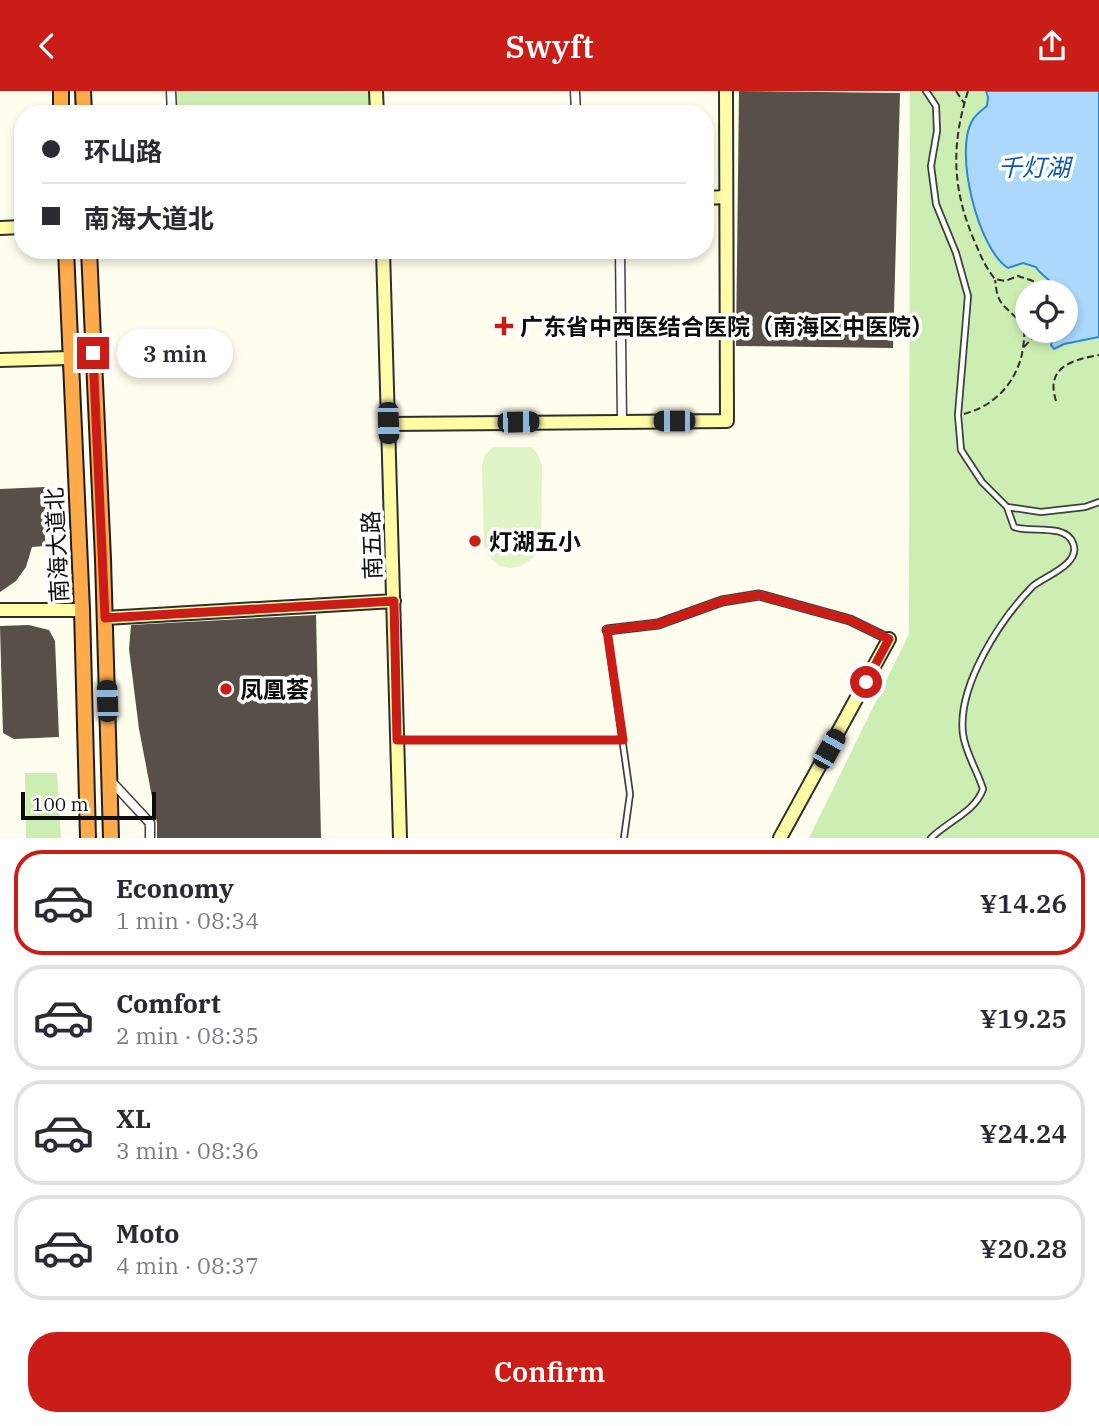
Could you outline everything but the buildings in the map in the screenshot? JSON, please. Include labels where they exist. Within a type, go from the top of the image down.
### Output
[{"type":"highway","name":"南海大道北","points":[[66,259],[82,610],[88,838]]},
{"type":"highway","name":"南海大道北","points":[[89,259],[105,618],[111,838]]},
{"type":"street","points":[[388,423],[727,421],[724,197],[726,91]]},
{"type":"street","points":[[714,198],[724,197]]},
{"type":"street","name":"南五路","points":[[383,259],[400,838]]},
{"type":"street","points":[[620,259],[622,421]]},
{"type":"street","points":[[0,360],[70,358]]},
{"type":"street","points":[[607,630],[658,624],[722,601],[759,595],[850,620],[889,639],[780,838]]},
{"type":"street","points":[[105,618],[394,601]]},
{"type":"street","points":[[0,610],[82,610]]},
{"type":"street","points":[[109,780],[150,823],[150,838]]},
{"type":"lane","points":[[926,91],[936,106],[937,131],[931,166],[936,204],[956,253],[968,296],[958,415],[961,450],[982,482],[1007,507],[1014,527],[1024,531],[1054,530],[1065,533],[1073,542],[1074,549],[1066,565],[1034,585],[1001,624],[985,652],[962,714],[963,736],[983,789],[981,797],[931,838]]},
{"type":"lane","points":[[1007,507],[1041,512],[1085,507],[1099,502]]},
{"type":"lane","points":[[607,630],[630,794],[624,838]]},
{"type":"lane","points":[[397,740],[623,740]]},
{"type":"path","points":[[956,91],[964,104]]},
{"type":"path","points":[[958,415],[978,410],[999,395],[1013,380],[1023,348],[1024,332],[1013,313],[998,298],[995,279],[985,267],[966,221],[956,183],[956,144],[968,91]]},
{"type":"path","points":[[995,279],[1005,281],[1018,276],[1030,280]]},
{"type":"path","points":[[1023,348],[1028,343]]},
{"type":"path","points":[[1056,401],[1052,390],[1055,376],[1063,367],[1074,359],[1099,355]]},
{"type":"green space","points":[[171,91],[376,91],[377,105],[172,105]]},
{"type":"green space","points":[[910,91],[1099,91],[1099,838],[809,838],[909,634]]},
{"type":"green space","points":[[493,447],[531,447],[538,454],[542,466],[541,547],[527,562],[511,568],[495,563],[484,546],[482,465],[485,455]]},
{"type":"green space","points":[[25,773],[57,773],[61,838],[26,838]]},
{"type":"water","name":"千灯湖","points":[[986,91],[1099,91],[1099,337],[1078,341],[1078,280],[1048,280],[1036,267],[1023,263],[1008,268],[987,241],[972,199],[966,154],[967,135],[972,121],[987,106]]},
{"type":"water","name":"千灯湖","points":[[1052,343],[1069,343],[1054,349]]},
{"type":"place","name":"广东省中西医结合医院（南海区中医院）","points":[[504,326]]},
{"type":"place","name":"灯湖五小","points":[[475,541]]},
{"type":"place","name":"凤凰荟","points":[[226,689]]},
{"type":"route","points":[[93,353],[105,618],[394,601],[397,740],[623,740],[607,630],[658,624],[722,601],[759,595],[850,620],[889,639],[866,682]]}]
